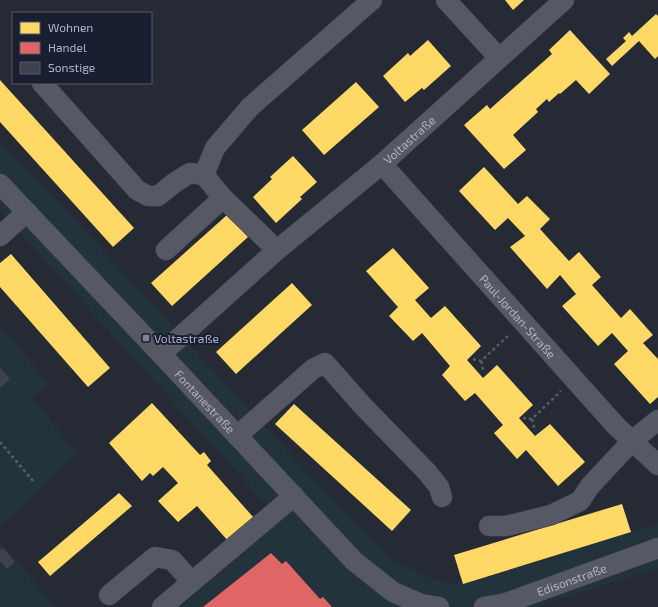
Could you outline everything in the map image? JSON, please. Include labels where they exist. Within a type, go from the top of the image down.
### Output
[{"type":"street","points":[[204,175],[215,148],[250,107],[372,0]]},
{"type":"street","points":[[446,0],[499,58]]},
{"type":"street","name":"Voltastraße","points":[[161,354],[277,250],[382,164],[564,0]]},
{"type":"street","points":[[43,84],[137,190],[148,196],[158,196],[174,183],[190,173],[204,175],[223,198],[277,250]]},
{"type":"street","name":"Paul-Jordan-Straße","points":[[382,164],[616,426],[658,465]]},
{"type":"street","name":"Fontanestraße","points":[[0,184],[354,561],[393,592],[430,605]]},
{"type":"street","points":[[166,250],[223,198]]},
{"type":"street","points":[[0,236],[27,212]]},
{"type":"street","points":[[237,436],[312,368],[325,363],[439,487],[442,497]]},
{"type":"street","points":[[489,526],[506,526],[551,515],[580,501],[590,486],[632,441],[658,420]]},
{"type":"street","points":[[162,607],[294,496]]},
{"type":"street","name":"Edisonstraße","points":[[484,607],[506,602],[658,548]]},
{"type":"street","points":[[109,595],[155,557],[172,560],[192,582]]},
{"type":"path","points":[[481,361],[523,323]]},
{"type":"path","points":[[472,359],[481,361]]},
{"type":"path","points":[[481,361],[483,370]]},
{"type":"path","points":[[532,419],[574,378]]},
{"type":"path","points":[[523,418],[532,419]]},
{"type":"path","points":[[532,419],[535,431]]},
{"type":"path","points":[[0,442],[33,481]]},
{"type":"shaded area","points":[[0,144],[44,186],[297,461],[391,560],[433,579],[454,584],[658,524],[658,568],[534,607],[181,607],[280,520],[0,211]]},
{"type":"shaded area","points":[[0,326],[49,383],[32,398],[78,454],[0,526]]},
{"type":"shaded area","points":[[0,541],[55,607],[0,607]]},
{"type":"building: Wohnen","points":[[505,0],[524,0],[513,10]]},
{"type":"building: Wohnen","points":[[656,14],[658,16],[658,56],[655,59],[639,41],[612,66],[606,59],[626,41],[623,38],[629,32],[632,36]]},
{"type":"building: Wohnen","points":[[570,30],[610,74],[589,94],[576,80],[549,102],[547,99],[536,109],[538,112],[513,135],[526,150],[504,169],[464,125],[487,105],[490,109],[552,54],[549,50]]},
{"type":"building: Wohnen","points":[[428,40],[451,66],[424,90],[422,88],[405,102],[383,76],[408,53],[410,56]]},
{"type":"building: Wohnen","points":[[0,80],[134,228],[113,247],[0,122]]},
{"type":"building: Wohnen","points":[[356,82],[379,107],[324,155],[302,130]]},
{"type":"building: Wohnen","points":[[293,156],[317,182],[300,197],[302,199],[276,223],[253,197],[272,179],[270,177]]},
{"type":"building: Wohnen","points":[[484,167],[518,204],[527,196],[550,219],[540,229],[569,261],[579,252],[601,277],[592,285],[621,318],[630,309],[653,335],[643,343],[658,359],[658,397],[650,404],[614,364],[628,351],[612,333],[598,346],[562,306],[576,294],[560,275],[547,289],[510,247],[525,236],[508,218],[495,230],[459,191]]},
{"type":"building: Wohnen","points":[[227,215],[248,237],[172,306],[151,283]]},
{"type":"building: Wohnen","points":[[393,248],[429,288],[415,300],[431,318],[445,306],[481,346],[467,360],[483,378],[497,365],[533,405],[519,418],[535,436],[550,424],[585,462],[558,486],[526,450],[517,459],[494,433],[503,425],[475,393],[465,401],[442,375],[450,366],[422,333],[413,341],[389,316],[398,307],[366,271]]},
{"type":"building: Wohnen","points":[[11,254],[110,368],[88,387],[0,287],[0,263]]},
{"type":"building: Wohnen","points":[[292,283],[312,305],[236,374],[216,352]]},
{"type":"building: Wohnen","points":[[152,403],[200,455],[204,452],[211,461],[207,465],[254,518],[229,542],[197,506],[178,522],[158,501],[178,483],[163,467],[153,476],[150,473],[142,481],[109,443]]},
{"type":"building: Wohnen","points":[[294,404],[411,510],[392,531],[275,424]]},
{"type":"building: Wohnen","points":[[119,493],[132,506],[50,576],[38,562]]},
{"type":"building: Wohnen","points":[[622,504],[631,532],[463,584],[454,555]]},
{"type":"building: Handel","points":[[271,553],[282,564],[286,561],[320,599],[323,597],[332,607],[203,607]]},
{"type":"building: Sonstige","points":[[1,368],[10,379],[0,388],[0,369]]},
{"type":"building: Sonstige","points":[[3,548],[15,562],[7,569],[0,561],[0,550]]},
{"type":"place","name":"Voltastraße","points":[[146,338]]}]
